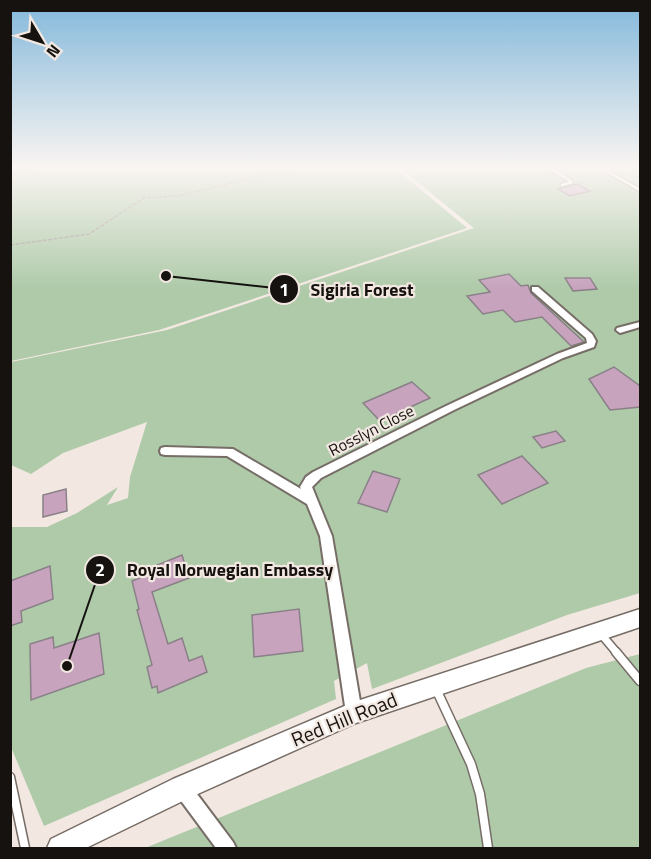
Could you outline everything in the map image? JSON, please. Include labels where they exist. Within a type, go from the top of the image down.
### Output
[{"type":"main road","name":"Red Hill Road","points":[[60,849],[182,788],[354,713],[640,618]]},
{"type":"street","name":"Rosslyn Close","points":[[311,501],[306,487],[317,475],[450,408],[560,356],[591,345],[592,341],[589,336],[535,289]]},
{"type":"street","points":[[620,330],[640,325]]},
{"type":"street","points":[[165,452],[229,452],[311,501],[326,536],[354,713]]},
{"type":"street","points":[[182,788],[227,849]]},
{"type":"lane","points":[[599,632],[640,681]]},
{"type":"lane","points":[[434,685],[471,764],[480,794],[488,849]]},
{"type":"lane","points":[[10,777],[25,849]]},
{"type":"path","points":[[10,245],[89,234],[129,208]]},
{"type":"green space","points":[[11,208],[443,208],[467,228],[159,330],[11,361]]},
{"type":"green space","points":[[449,208],[640,208],[640,593],[567,615],[372,689],[367,663],[334,681],[336,699],[44,826],[11,747],[11,527],[47,527],[77,513],[118,487],[107,505],[128,498],[130,477],[147,422],[63,453],[31,474],[11,465],[11,362],[167,330],[474,228]]},
{"type":"green space","points":[[640,654],[640,848],[145,848],[586,668]]},
{"type":"building","points":[[509,274],[521,286],[528,285],[531,293],[584,342],[571,346],[542,317],[515,322],[503,310],[483,314],[467,296],[490,292],[479,280]]},
{"type":"building","points":[[565,278],[590,278],[597,289],[573,291]]},
{"type":"building","points":[[614,367],[640,386],[640,407],[610,410],[589,379]]},
{"type":"building","points":[[412,382],[430,398],[380,421],[363,403]]},
{"type":"building","points":[[556,431],[565,441],[542,448],[533,437]]},
{"type":"building","points":[[522,456],[548,483],[502,504],[478,475]]},
{"type":"building","points":[[373,471],[400,479],[387,512],[358,503]]},
{"type":"building","points":[[66,489],[67,511],[43,517],[43,495]]},
{"type":"building","points":[[182,555],[189,578],[152,592],[168,644],[182,638],[189,661],[202,656],[207,672],[158,693],[157,686],[152,688],[147,667],[152,665],[137,610],[139,609],[132,581],[154,572],[155,566]]},
{"type":"building","points":[[50,566],[53,599],[21,611],[22,622],[10,626],[10,581]]},
{"type":"building","points":[[299,609],[303,651],[254,657],[252,615]]},
{"type":"building","points":[[99,633],[104,674],[31,700],[30,644],[53,637],[54,648]]},
{"type":"place","name":"Sigiria Forest","points":[[166,276]]},
{"type":"place","name":"Royal Norwegian Embassy","points":[[67,666]]}]
